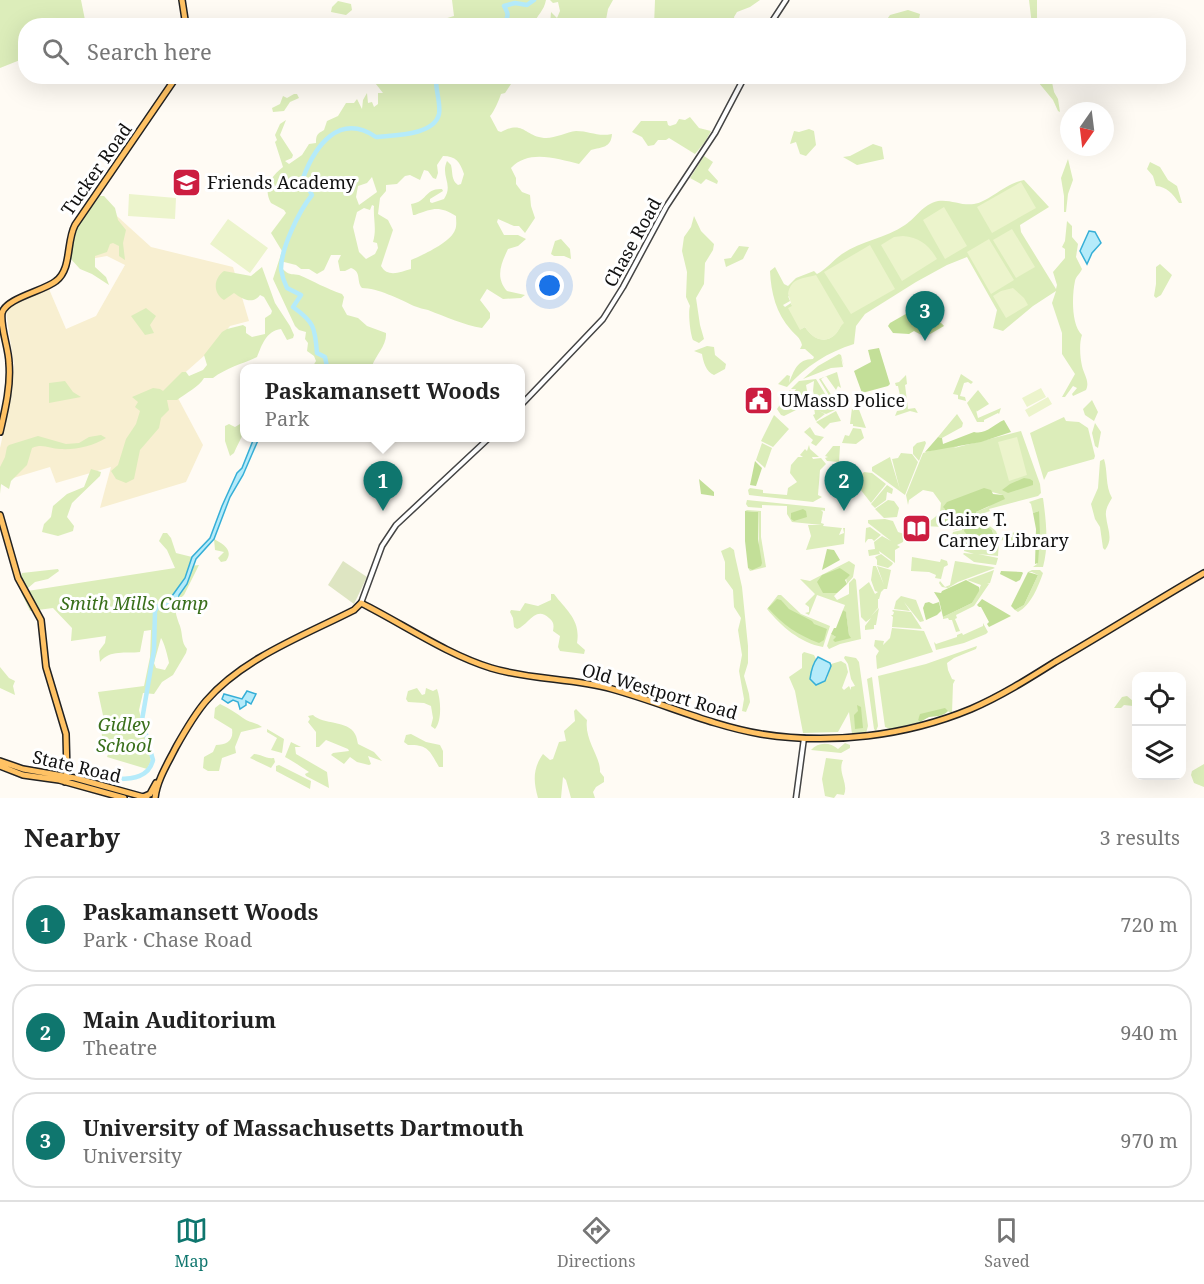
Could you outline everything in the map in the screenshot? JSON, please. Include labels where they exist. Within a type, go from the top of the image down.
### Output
[{"type":"main road","points":[[182,0],[185,18]]},
{"type":"main road","name":"Tucker Road","points":[[0,432],[10,369],[2,318],[4,309],[11,302],[51,285],[61,276],[66,264],[69,238],[75,225],[172,84]]},
{"type":"main road","points":[[0,514],[18,578],[41,620],[46,667],[66,734],[65,779]]},
{"type":"main road","name":"Old Westport Road","points":[[361,603],[450,651],[498,670],[602,687],[730,728],[768,735],[847,738],[927,724],[971,709],[1018,685],[1204,573]]},
{"type":"main road","points":[[158,798],[160,780],[190,723],[207,700],[223,684],[255,661],[354,610],[361,603]]},
{"type":"main road","name":"State Road","points":[[0,761],[5,766],[145,797]]},
{"type":"main road","points":[[0,775],[5,766]]},
{"type":"main road","name":"State Road","points":[[65,779],[124,798]]},
{"type":"main road","points":[[145,797],[160,780]]},
{"type":"street","points":[[774,18],[786,0]]},
{"type":"street","name":"Chase Road","points":[[525,401],[603,319],[666,207],[712,139],[741,84]]},
{"type":"street","points":[[361,603],[382,546],[396,525],[485,442]]},
{"type":"street","points":[[796,798],[804,738]]},
{"type":"shaded area","points":[[97,198],[151,247],[233,267],[249,321],[230,326],[205,355],[171,385],[203,445],[186,482],[100,508],[111,467],[56,483],[50,467],[0,482],[0,448],[10,402],[14,365],[6,312],[11,305],[49,289],[66,329],[96,316],[125,265],[107,256],[73,262],[72,252],[79,225]]},
{"type":"green space","points":[[0,0],[81,0],[85,18],[18,18],[18,61],[0,68]]},
{"type":"green space","points":[[452,0],[546,0],[537,18],[447,18],[454,16]]},
{"type":"green space","points":[[550,0],[613,0],[606,18],[557,18],[560,11],[558,2],[553,3]]},
{"type":"green space","points":[[655,0],[760,0],[737,12],[734,18],[654,18]]},
{"type":"green space","points":[[1029,0],[1037,0],[1037,18],[1031,18]]},
{"type":"green space","points":[[338,1],[351,4],[352,10],[346,15],[331,12],[332,7]]},
{"type":"green space","points":[[908,10],[920,14],[919,18],[888,18],[890,15]]},
{"type":"green space","points":[[376,84],[511,84],[505,93],[501,94],[490,116],[498,131],[519,128],[544,138],[576,131],[602,135],[612,134],[608,144],[591,150],[579,164],[553,158],[535,157],[518,162],[511,168],[516,184],[522,192],[530,195],[535,218],[525,233],[519,226],[498,219],[497,222],[504,235],[518,235],[526,239],[518,246],[508,249],[501,265],[500,276],[507,291],[525,295],[521,298],[503,299],[487,289],[480,300],[490,313],[490,318],[482,328],[416,307],[381,292],[362,288],[357,272],[351,268],[340,271],[338,261],[341,255],[331,255],[324,270],[317,274],[296,265],[281,263],[283,269],[288,273],[299,275],[342,294],[344,297],[342,306],[347,315],[358,318],[367,326],[386,333],[383,346],[373,364],[314,364],[316,361],[314,356],[307,351],[306,332],[295,326],[273,279],[282,251],[271,233],[286,213],[271,203],[268,193],[271,179],[283,167],[275,135],[280,124],[286,120],[280,135],[293,155],[285,161],[289,164],[302,155],[309,144],[316,143],[317,135],[324,130],[327,121],[338,116],[346,103],[354,103],[357,99],[362,109],[367,93],[368,103],[372,102],[374,107],[378,104],[378,93],[383,93]],"holes":[[[443,156],[457,160],[461,166],[464,174],[461,184],[458,185],[454,181],[451,165],[447,161],[445,171],[448,189],[444,199],[430,202],[430,199],[443,191],[436,189],[420,201],[411,204],[413,215],[441,209],[456,216],[455,230],[448,239],[411,260],[411,269],[394,273],[387,272],[381,266],[393,230],[388,220],[378,214],[380,198],[386,191],[386,185],[397,184],[405,176],[410,175],[420,180],[424,170],[436,179],[437,165]],[[372,177],[377,192],[359,205],[356,197],[358,186],[367,183]],[[372,205],[374,206],[375,233],[373,242],[377,243],[378,248],[375,254],[366,259],[359,252],[353,227],[357,212],[364,208],[370,210]]]},
{"type":"green space","points":[[1040,84],[1052,84],[1058,99],[1060,112],[1053,100]]},
{"type":"green space","points":[[297,94],[299,98],[290,102],[284,111],[273,112],[272,108],[280,104],[283,96],[287,98]]},
{"type":"green space","points":[[690,117],[699,128],[711,131],[695,154],[669,138],[658,140],[654,145],[648,146],[642,137],[632,132],[641,121],[667,121],[670,126],[676,124],[679,119],[685,120]]},
{"type":"green space","points":[[809,129],[814,131],[816,145],[806,156],[800,154],[796,142],[790,144],[794,131]]},
{"type":"green space","points":[[873,144],[882,147],[884,159],[857,165],[843,157],[850,156]]},
{"type":"green space","points":[[704,156],[713,162],[708,170],[718,181],[717,184],[706,179],[701,184],[690,178]]},
{"type":"green space","points":[[1068,159],[1073,180],[1068,194],[1066,212],[1064,212],[1061,178]]},
{"type":"green space","points":[[1150,162],[1160,167],[1168,180],[1177,186],[1182,203],[1179,203],[1166,189],[1156,186],[1153,176],[1147,169]]},
{"type":"green space","points":[[1024,180],[1049,207],[1020,225],[1021,232],[1056,289],[1053,272],[1065,258],[1065,249],[1062,247],[1065,241],[1067,221],[1072,226],[1072,237],[1078,244],[1076,257],[1082,269],[1075,281],[1073,310],[1078,330],[1082,335],[1080,354],[1087,381],[1086,390],[1073,396],[1077,388],[1073,386],[1065,397],[1062,397],[1075,374],[1062,354],[1062,333],[1052,303],[1056,291],[1033,306],[1003,331],[993,328],[997,310],[967,257],[916,282],[865,314],[856,326],[854,344],[818,361],[787,387],[778,384],[787,375],[790,376],[789,383],[800,363],[814,357],[805,349],[800,349],[802,345],[800,340],[778,310],[773,295],[770,271],[775,267],[784,284],[788,286],[796,278],[814,271],[817,274],[821,272],[849,250],[898,229],[932,203],[942,201],[979,203]],"holes":[[[788,296],[841,325],[829,339],[819,339],[805,327],[801,329],[791,303],[785,307],[783,305],[790,301]]]},
{"type":"green space","points":[[1021,182],[1036,208],[992,233],[977,207]]},
{"type":"green space","points":[[129,194],[176,198],[175,219],[128,216]]},
{"type":"green space","points":[[100,196],[104,196],[115,208],[118,220],[126,230],[123,243],[125,260],[119,256],[119,246],[113,243],[110,244],[107,252],[95,256],[95,267],[106,277],[109,285],[80,269],[70,258],[76,231]]},
{"type":"green space","points":[[944,207],[967,246],[945,259],[923,220]]},
{"type":"green space","points":[[694,216],[701,231],[714,244],[705,263],[704,284],[696,298],[704,339],[699,343],[693,340],[691,333],[690,306],[686,297],[687,272],[682,251],[684,237],[691,227]]},
{"type":"green space","points":[[228,219],[268,248],[250,273],[210,244]]},
{"type":"green space","points":[[1012,229],[1035,267],[1016,278],[993,240]]},
{"type":"green space","points":[[903,236],[923,243],[937,259],[902,281],[881,245],[894,237]]},
{"type":"green space","points":[[561,239],[570,249],[571,259],[551,254],[555,241]]},
{"type":"green space","points":[[989,239],[1014,280],[991,294],[967,252]]},
{"type":"green space","points":[[870,245],[895,289],[851,314],[824,272]]},
{"type":"green space","points":[[739,246],[749,247],[743,259],[726,267],[724,259],[731,258]]},
{"type":"green space","points":[[1160,264],[1172,275],[1161,295],[1156,298],[1154,296],[1156,267]]},
{"type":"green space","points":[[262,267],[275,303],[290,326],[293,338],[287,340],[281,329],[276,330],[265,339],[257,357],[213,378],[204,378],[196,387],[177,400],[167,400],[169,410],[161,418],[159,428],[140,450],[134,479],[126,483],[116,479],[111,471],[118,465],[126,439],[136,424],[140,411],[135,407],[138,402],[132,397],[153,388],[163,391],[182,372],[186,372],[189,376],[203,370],[207,365],[204,355],[227,329],[243,325],[246,327],[246,333],[252,337],[265,334],[265,318],[272,311],[264,297],[260,295],[254,300],[247,300],[234,293],[224,300],[216,290],[216,282],[224,271],[251,276]]},
{"type":"green space","points":[[816,275],[844,323],[835,335],[826,340],[814,337],[805,327],[800,330],[788,308],[792,306],[788,294],[792,284]]},
{"type":"green space","points":[[1013,288],[1028,305],[1006,318],[993,296]]},
{"type":"green space","points":[[918,307],[923,311],[918,321],[936,321],[944,326],[925,337],[914,331],[909,334],[893,333],[888,326],[890,323]]},
{"type":"green space","points":[[146,308],[156,316],[150,325],[154,333],[145,335],[131,316]]},
{"type":"green space","points":[[707,346],[714,347],[715,355],[726,364],[725,369],[714,375],[707,369],[702,354],[694,351]]},
{"type":"green space","points":[[879,348],[890,384],[862,393],[854,371],[871,362],[868,350]]},
{"type":"green space","points":[[839,354],[843,367],[831,368],[803,379],[818,366]]},
{"type":"green space","points":[[837,372],[841,388],[838,386],[836,390],[826,376]]},
{"type":"green space","points":[[961,374],[973,382],[964,383],[960,396],[965,397],[966,401],[958,399],[958,395],[953,394]]},
{"type":"green space","points":[[906,375],[908,409],[915,408],[918,413],[910,411],[895,416],[897,411],[903,410],[898,386],[895,383]]},
{"type":"green space","points":[[825,377],[821,379],[832,396],[838,394],[836,407],[819,379]]},
{"type":"green space","points":[[816,379],[835,410],[826,414],[819,411],[825,414],[816,421],[813,415],[815,414],[814,408],[810,406],[816,404],[813,391],[814,381],[806,385],[809,402],[804,392],[804,404],[796,391],[794,392],[796,389],[791,389],[799,381]]},
{"type":"green space","points":[[65,381],[73,392],[81,397],[49,403],[49,383]]},
{"type":"green space","points":[[1041,388],[1046,397],[1027,407],[1022,398]]},
{"type":"green space","points":[[790,390],[800,408],[784,416],[777,409]]},
{"type":"green space","points":[[978,390],[989,404],[976,412],[978,418],[1001,408],[999,414],[984,422],[977,422],[967,403]]},
{"type":"green space","points":[[1048,397],[1052,404],[1029,417],[1025,410]]},
{"type":"green space","points":[[1092,400],[1098,412],[1094,421],[1085,415],[1083,409]]},
{"type":"green space","points":[[858,407],[866,428],[850,424],[852,408],[854,411],[854,408]]},
{"type":"green space","points":[[836,411],[841,421],[830,423],[824,429],[816,422]]},
{"type":"green space","points":[[957,414],[963,423],[962,427],[942,438],[938,437]]},
{"type":"green space","points":[[774,415],[789,429],[773,447],[761,441]]},
{"type":"green space","points":[[1064,417],[1066,421],[1079,422],[1088,428],[1095,456],[1094,459],[1048,472],[1044,480],[1030,433]]},
{"type":"green space","points":[[1004,420],[1011,432],[981,442],[925,452],[938,437],[942,438],[943,444],[974,432],[986,431]]},
{"type":"green space","points":[[1095,423],[1101,432],[1098,448],[1095,446],[1092,433]]},
{"type":"green space","points":[[229,424],[235,427],[240,424],[240,439],[234,453],[230,456],[225,441],[225,426]]},
{"type":"green space","points":[[810,427],[815,435],[824,437],[816,446],[811,443],[813,440],[804,432]]},
{"type":"green space","points":[[853,428],[861,429],[864,438],[856,444],[842,443],[845,435],[849,436]]},
{"type":"green space","points":[[1021,431],[1040,484],[1041,493],[1038,496],[989,509],[990,511],[976,516],[976,512],[988,507],[1003,495],[992,492],[945,509],[943,527],[924,526],[940,513],[941,503],[933,492],[923,490],[909,500],[908,505],[906,495],[923,453],[961,445],[954,448]]},
{"type":"green space","points":[[101,435],[106,438],[78,448],[60,449],[40,446],[32,448],[27,465],[11,481],[9,489],[1,484],[0,494],[0,467],[9,445],[38,436],[66,444],[79,443],[89,437]]},
{"type":"green space","points":[[1017,437],[1027,475],[1009,481],[998,442]]},
{"type":"green space","points":[[925,441],[919,461],[913,454],[913,447]]},
{"type":"green space","points":[[762,443],[772,448],[765,468],[756,460]]},
{"type":"green space","points":[[809,445],[819,457],[812,457],[813,459],[821,458],[826,464],[820,470],[818,495],[822,497],[813,502],[749,495],[750,488],[763,490],[763,493],[787,495],[788,488],[797,482],[790,473],[791,465],[798,457],[803,457],[800,455],[805,449],[807,451]]},
{"type":"green space","points":[[833,446],[840,446],[839,462],[827,461],[825,458],[828,457],[825,456]]},
{"type":"green space","points":[[901,453],[912,454],[918,462],[905,495],[872,471],[872,467],[890,457],[900,490],[892,459],[898,458]]},
{"type":"green space","points":[[1104,459],[1108,489],[1112,498],[1106,511],[1110,538],[1105,550],[1100,527],[1091,504],[1098,488],[1100,461]]},
{"type":"green space","points":[[755,461],[762,468],[756,486],[750,485]]},
{"type":"green space","points":[[91,469],[101,472],[100,476],[72,503],[67,517],[74,526],[73,531],[58,536],[42,532],[44,524],[51,517],[53,506],[67,494],[84,487]]},
{"type":"green space","points":[[864,472],[872,473],[886,484],[871,503],[860,489],[855,489],[856,480]]},
{"type":"green space","points":[[1024,478],[1033,481],[1033,485],[1008,493],[1002,490],[1010,484]]},
{"type":"green space","points":[[699,479],[714,492],[714,496],[701,494]]},
{"type":"green space","points":[[887,485],[893,489],[892,494],[887,492],[886,500],[875,508],[871,504]]},
{"type":"green space","points":[[984,488],[991,490],[993,494],[1003,495],[1005,499],[976,512],[976,516],[958,522],[956,519],[945,523],[943,507],[947,502]]},
{"type":"green space","points":[[1043,498],[1045,515],[1046,550],[1043,567],[1033,567],[1037,564],[1039,511],[1033,513],[1029,502]]},
{"type":"green space","points":[[747,500],[825,508],[825,511],[821,510],[823,512],[821,523],[824,524],[823,526],[842,528],[839,535],[844,533],[843,528],[845,528],[844,544],[806,550],[811,536],[808,525],[822,525],[792,522],[787,514],[787,506],[748,507]]},
{"type":"green space","points":[[888,500],[894,501],[899,508],[897,517],[884,518],[875,509]]},
{"type":"green space","points":[[803,509],[807,517],[794,521],[791,519],[791,513]]},
{"type":"green space","points":[[745,511],[761,511],[761,537],[766,567],[750,571],[748,568],[752,570],[759,551],[758,512]]},
{"type":"green space","points":[[745,511],[758,512],[758,539],[762,563],[761,566],[752,570],[748,568]]},
{"type":"green space","points":[[1039,511],[1038,563],[1035,564],[1036,529],[1033,513]]},
{"type":"green space","points":[[987,515],[986,518],[966,526],[982,520],[996,531],[998,537],[1019,531],[1020,541],[999,540],[998,556],[978,554],[998,558],[996,565],[974,562],[963,554],[974,554],[964,551],[965,546],[981,547],[992,543],[995,540],[992,530],[979,525],[972,528],[965,538],[951,538],[953,532],[962,530],[962,528],[952,531],[958,528],[958,525]]},
{"type":"green space","points":[[868,520],[893,521],[898,532],[904,534],[903,542],[897,545],[900,547],[895,550],[895,563],[879,551],[880,554],[869,556],[868,550],[875,549],[874,542],[882,536],[891,541],[868,523]]},
{"type":"green space","points":[[982,524],[992,530],[994,544],[979,548],[964,547],[965,538],[968,536],[964,531],[965,528]]},
{"type":"green space","points":[[870,527],[881,535],[874,541],[868,539],[865,543],[866,528]]},
{"type":"green space","points":[[163,533],[167,533],[176,553],[192,557],[190,566],[199,565],[184,595],[175,603],[183,641],[187,649],[186,653],[173,675],[162,682],[154,694],[143,693],[139,710],[151,761],[147,769],[107,757],[108,754],[104,753],[100,720],[104,720],[98,692],[144,686],[150,657],[151,630],[144,631],[140,652],[108,655],[100,662],[99,651],[105,643],[106,636],[71,641],[72,628],[53,608],[30,611],[21,592],[175,568],[167,550],[159,541]],"holes":[[[161,638],[169,663],[165,670],[156,668],[154,663]]]},
{"type":"green space","points":[[214,539],[224,545],[228,551],[226,561],[221,562],[218,558],[224,552],[215,550]]},
{"type":"green space","points":[[730,547],[734,550],[742,587],[748,646],[748,663],[744,676],[750,702],[746,712],[742,711],[744,699],[739,671],[742,655],[738,630],[741,618],[734,607],[733,590],[725,579],[725,562],[721,551]]},
{"type":"green space","points":[[827,549],[834,550],[840,560],[822,570]]},
{"type":"green space","points":[[881,554],[893,563],[888,568],[877,565],[875,557]]},
{"type":"green space","points":[[912,557],[940,562],[941,559],[947,561],[948,565],[944,567],[941,579],[935,578],[936,575],[929,572],[911,571]]},
{"type":"green space","points":[[343,561],[367,577],[354,604],[328,585]]},
{"type":"green space","points":[[849,561],[855,565],[853,577],[847,584],[840,568],[835,593],[837,593],[834,596],[837,600],[849,594],[849,583],[854,578],[856,580],[861,639],[829,649],[827,646],[831,634],[836,637],[849,635],[846,613],[843,610],[845,605],[817,595],[809,615],[805,613],[809,612],[809,607],[805,604],[815,594],[800,579],[810,581]]},
{"type":"green space","points":[[955,561],[995,568],[948,588],[942,587],[940,581],[945,587],[950,585]]},
{"type":"green space","points":[[873,566],[876,566],[884,585],[877,566],[891,570],[887,589],[881,592],[878,608],[871,616],[879,608],[876,625],[874,629],[865,630],[871,618],[866,622],[861,617],[859,590],[869,582],[875,594],[878,592],[875,591],[871,580]]},
{"type":"green space","points":[[840,568],[850,575],[845,580],[847,584],[837,593],[823,593],[817,582],[822,575]]},
{"type":"green space","points":[[58,569],[59,571],[48,579],[35,582],[28,588],[25,587],[21,576],[22,573]]},
{"type":"green space","points":[[994,570],[990,583],[987,584],[989,584],[974,606],[956,615],[955,619],[960,631],[956,632],[952,620],[943,619],[943,617],[972,603],[981,585],[967,580]]},
{"type":"green space","points":[[1040,570],[1043,573],[1030,600],[1018,612],[1015,610],[1024,605],[1038,575],[1028,572]]},
{"type":"green space","points":[[1001,571],[1023,573],[1020,580],[1016,582],[1000,574]]},
{"type":"green space","points":[[1028,572],[1038,575],[1024,605],[1015,610],[1011,606]]},
{"type":"green space","points":[[966,580],[979,587],[972,603],[943,617],[939,600],[934,592],[941,593]]},
{"type":"green space","points":[[551,594],[554,594],[575,622],[577,643],[585,650],[584,654],[560,651],[558,647],[560,636],[553,631],[553,622],[544,615],[536,615],[517,629],[514,627],[511,610],[520,611],[525,603],[538,606],[551,600]]},
{"type":"green space","points":[[778,595],[781,595],[801,614],[830,626],[823,647],[799,638],[772,615],[767,609]]},
{"type":"green space","points":[[901,596],[916,600],[924,621],[920,622],[904,602],[910,611],[894,609],[896,601]]},
{"type":"green space","points":[[777,599],[814,624],[827,629],[824,640],[819,643],[811,640],[779,620],[768,608]]},
{"type":"green space","points":[[982,599],[1011,616],[989,627],[987,624],[989,622],[981,607],[977,605]]},
{"type":"green space","points":[[939,602],[941,611],[926,620],[923,608],[925,603],[933,604]]},
{"type":"green space","points":[[843,610],[846,612],[851,638],[835,642],[833,640],[836,637],[831,634]]},
{"type":"green space","points":[[893,610],[911,612],[922,629],[892,627]]},
{"type":"green space","points":[[983,623],[988,632],[986,634],[964,643],[936,650],[934,642],[936,644],[962,633],[963,635],[983,626]]},
{"type":"green space","points":[[892,628],[924,631],[933,652],[877,669],[876,656],[879,651],[874,646],[875,640],[884,641],[883,645],[890,638]]},
{"type":"green space","points":[[977,646],[976,649],[947,663],[952,679],[955,680],[952,713],[942,709],[918,719],[920,722],[890,729],[885,727],[878,676],[926,664]]},
{"type":"green space","points":[[804,652],[814,655],[816,659],[811,679],[821,683],[827,679],[831,664],[841,661],[846,664],[848,672],[842,688],[844,690],[849,686],[851,690],[851,687],[855,686],[844,658],[845,656],[856,658],[859,662],[868,726],[866,733],[852,734],[849,712],[838,732],[803,733],[795,691],[789,677],[802,668]]},
{"type":"green space","points":[[0,667],[9,678],[15,681],[13,686],[15,695],[0,688]]},
{"type":"green space","points":[[872,677],[878,726],[876,731],[867,679]]},
{"type":"green space","points":[[417,688],[422,695],[425,694],[426,688],[433,691],[437,689],[440,710],[439,721],[435,729],[431,726],[433,718],[431,706],[408,702],[406,699],[408,691]]},
{"type":"green space","points":[[1127,696],[1132,700],[1132,706],[1124,705],[1121,708],[1114,708],[1122,697]]},
{"type":"green space","points":[[220,704],[245,720],[262,727],[241,732],[235,747],[236,753],[222,758],[219,771],[208,771],[203,768],[204,757],[213,752],[216,745],[226,743],[232,737],[232,729],[214,718],[215,708]]},
{"type":"green space","points":[[857,705],[861,707],[863,728],[855,729],[854,715],[858,711]]},
{"type":"green space","points":[[945,708],[948,711],[944,714],[929,717],[920,722],[918,720],[920,714]]},
{"type":"green space","points":[[576,709],[587,720],[588,734],[604,782],[593,792],[595,798],[571,798],[563,777],[561,798],[538,798],[535,786],[537,764],[543,754],[550,760],[553,759],[559,742],[566,741],[564,731],[575,721],[574,711]]},
{"type":"green space","points":[[313,715],[352,730],[358,744],[374,752],[382,761],[368,756],[371,764],[369,765],[357,762],[350,757],[344,764],[331,755],[349,751],[348,749],[326,740],[316,747],[316,732],[308,722],[310,719],[308,716]]},
{"type":"green space","points":[[267,729],[284,739],[282,753],[271,750],[277,738],[267,732]]},
{"type":"green space","points":[[411,734],[426,742],[440,745],[443,751],[443,767],[439,767],[431,753],[424,747],[408,745],[404,742],[406,735]]},
{"type":"green space","points":[[291,742],[301,747],[295,747],[296,754],[327,772],[329,788],[306,776],[305,774],[309,772],[285,757]]},
{"type":"green space","points":[[845,743],[850,745],[850,748],[841,753],[811,750],[817,745],[824,744],[838,749]]},
{"type":"green space","points":[[254,754],[274,758],[275,762],[271,768],[250,758]]},
{"type":"green space","points":[[826,758],[843,760],[841,769],[845,786],[844,795],[837,794],[834,798],[825,796],[822,779]]},
{"type":"green space","points":[[1204,764],[1204,787],[1194,783],[1191,775],[1192,771]]},
{"type":"green space","points":[[279,765],[311,781],[310,789],[276,771],[276,766]]},
{"type":"water","points":[[1089,231],[1095,232],[1101,243],[1092,253],[1087,264],[1080,251]]},
{"type":"water","points":[[252,442],[257,442],[243,475],[230,497],[214,539],[196,559],[187,584],[175,601],[171,598],[185,578],[192,557],[210,538],[237,473],[242,468]]},
{"type":"water","points":[[818,657],[830,663],[831,666],[825,681],[816,685],[810,679],[812,667]]},
{"type":"water","points":[[247,691],[256,694],[251,704],[246,701],[246,705],[240,709],[238,702],[233,700],[228,703],[222,699],[224,694],[242,699]]},
{"type":"waterway","points":[[507,18],[508,14],[504,6],[515,3],[527,5],[534,0]]},
{"type":"waterway","points":[[326,364],[325,357],[317,353],[312,326],[293,307],[301,295],[287,288],[281,269],[284,251],[292,230],[312,195],[303,178],[322,144],[330,136],[340,131],[351,128],[363,130],[376,137],[402,135],[429,127],[436,121],[439,114],[436,84]]},
{"type":"waterway","points":[[115,786],[118,779],[140,776],[148,770],[153,760],[142,720],[154,650],[155,611],[158,606],[170,605],[176,596]]},
{"type":"place","name":"Friends Academy","points":[[186,182]]},
{"type":"place","name":"University of Massachusetts Dartmouth","points":[[925,341]]},
{"type":"place","name":"UMassD Police","points":[[759,400]]},
{"type":"place","name":"Paskamansett Woods","points":[[383,511]]},
{"type":"place","name":"Main Auditorium","points":[[844,511]]},
{"type":"place","name":"Claire T. Carney Library","points":[[917,529]]},
{"type":"park label","name":"Smith Mills Camp","points":[[134,603]]},
{"type":"park label","name":"Gidley School","points":[[124,734]]}]
